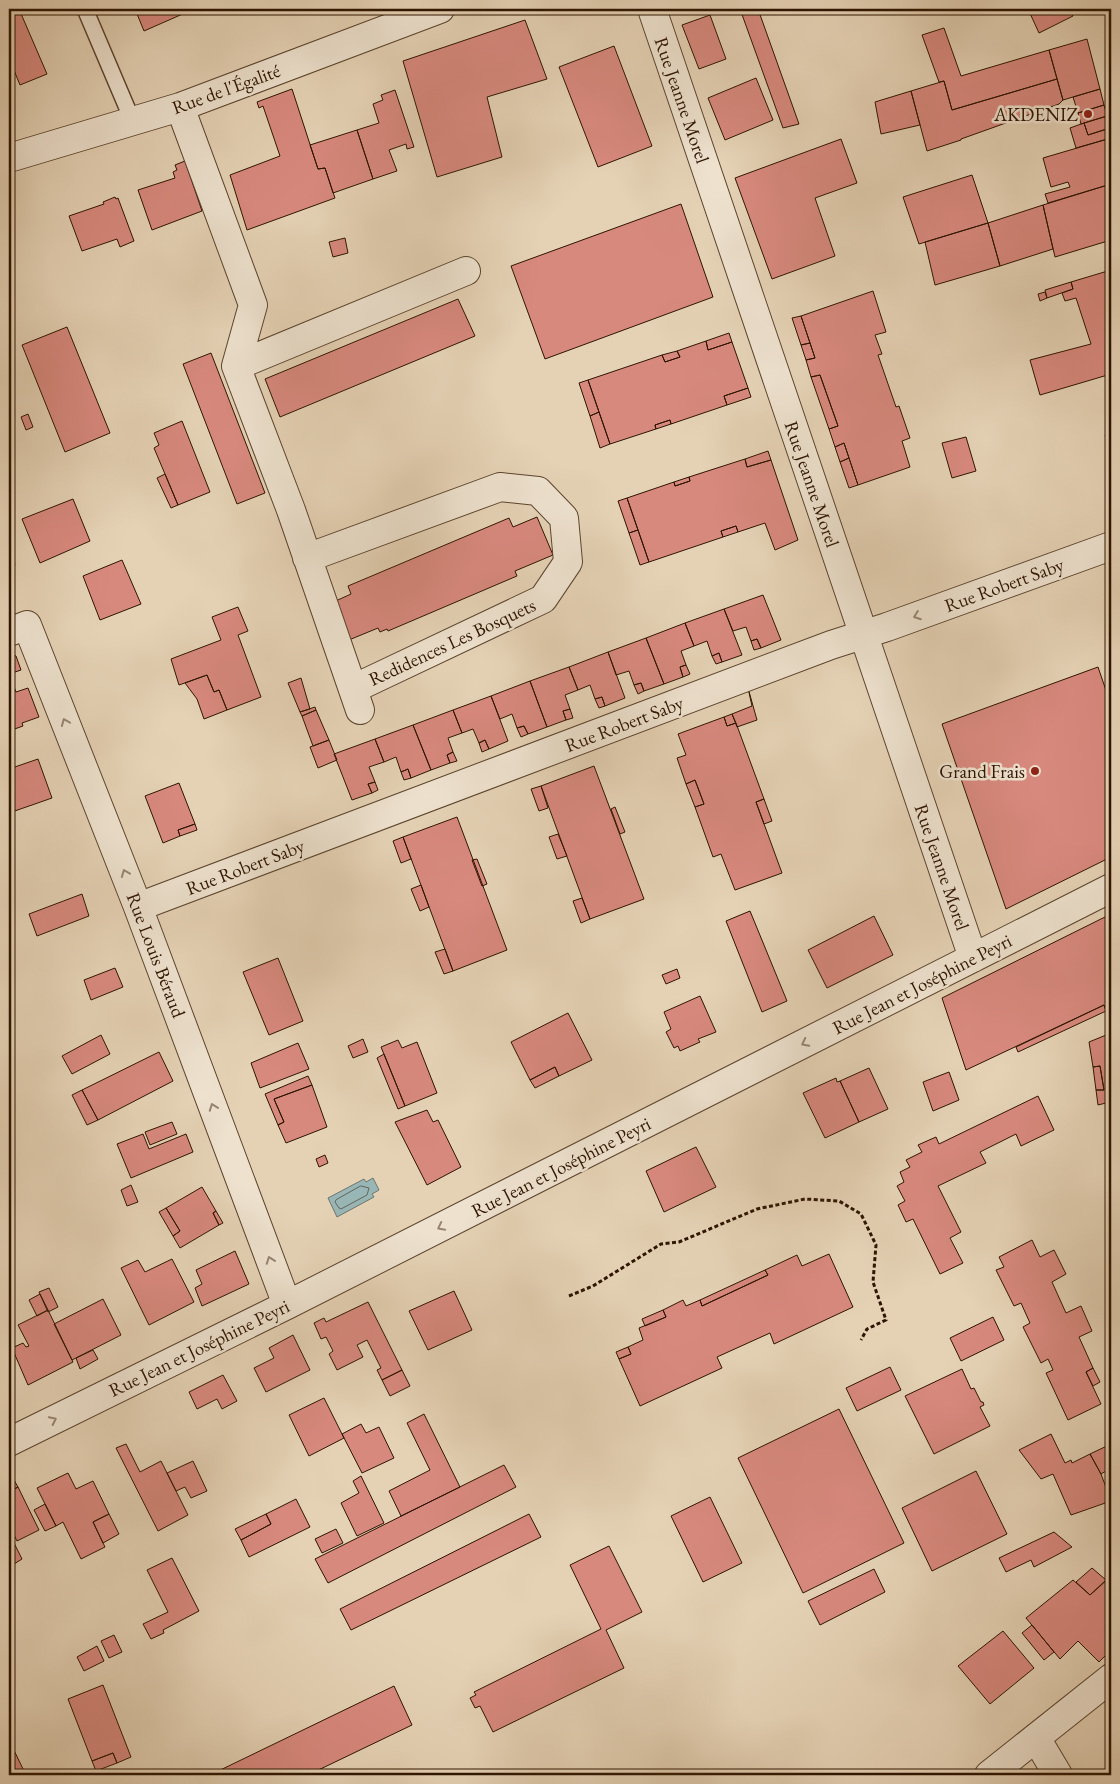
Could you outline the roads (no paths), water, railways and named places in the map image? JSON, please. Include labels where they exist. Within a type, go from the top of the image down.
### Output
[{"type":"street","name":"Rue de l'Égalité","points":[[9,158],[180,108],[440,9]]},
{"type":"street","name":"Rue Jeanne Morel","points":[[652,9],[973,958]]},
{"type":"street","points":[[180,108],[253,305],[236,366]]},
{"type":"street","points":[[236,366],[466,271]]},
{"type":"street","name":"Redidences Les Bosquets","points":[[236,366],[291,510],[307,558],[356,699],[543,599],[568,562],[564,518],[538,491],[500,487],[307,558]]},
{"type":"street","name":"Rue Robert Saby","points":[[138,907],[831,645],[1111,546]]},
{"type":"street","name":"Rue Louis Béraud","points":[[9,632],[27,625],[138,907],[287,1305]]},
{"type":"street","name":"Rue Jean et Joséphine Peyri","points":[[9,1442],[287,1305],[1111,888]]},
{"type":"street","points":[[989,1775],[1111,1678]]},
{"type":"street","points":[[1036,1738],[1058,1775]]},
{"type":"lane","points":[[85,9],[133,122]]},
{"type":"water","points":[[373,1178],[379,1190],[372,1194],[374,1197],[337,1217],[328,1198],[364,1179],[366,1182]]},
{"type":"place","name":"AKDENIZ","points":[[1088,114]]},
{"type":"place","name":"Grand Frais","points":[[1035,771]]}]
